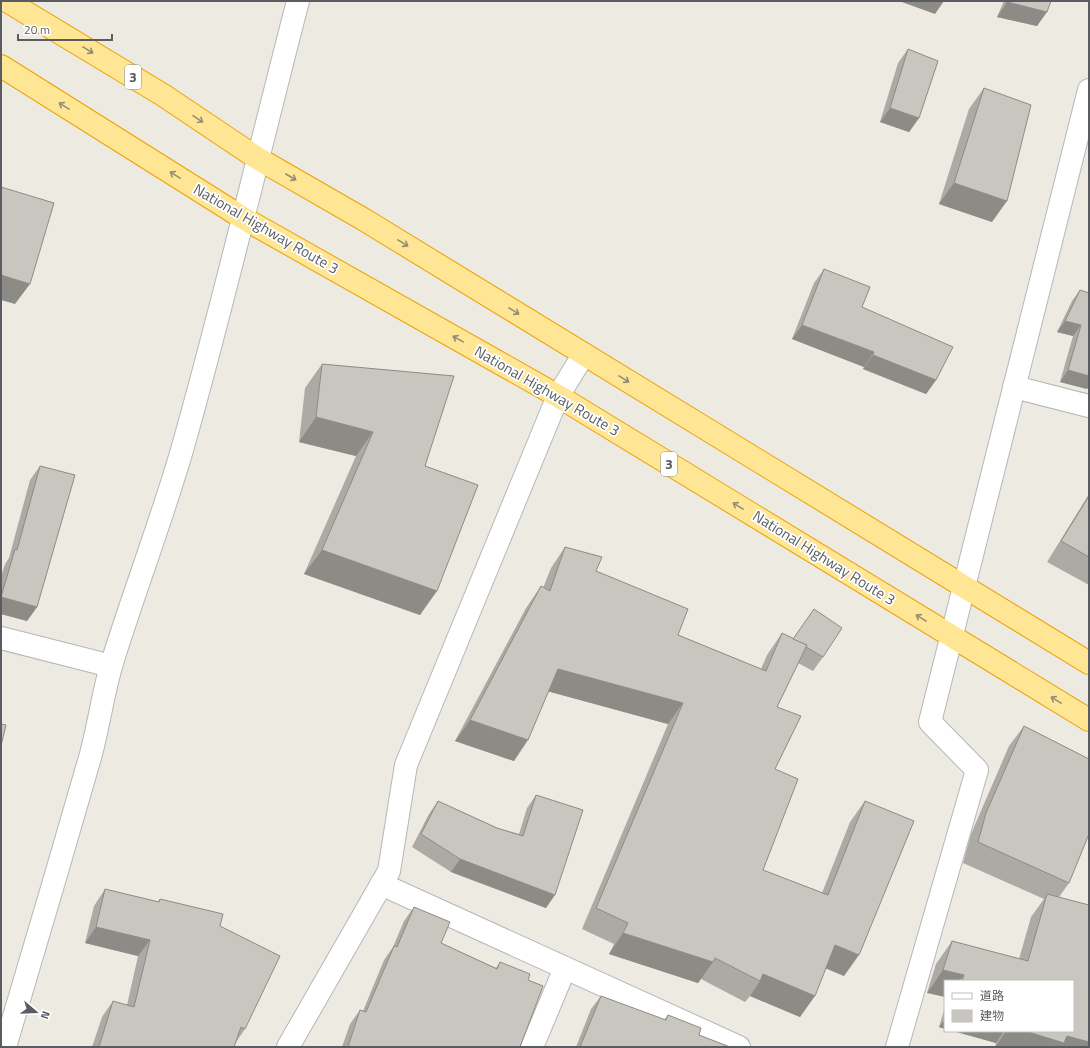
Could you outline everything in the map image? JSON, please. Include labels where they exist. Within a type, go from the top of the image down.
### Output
[{"type":"highway","name":"3","points":[[7,1],[163,95],[257,158],[363,219],[1089,663]]},
{"type":"highway","name":"National Highway Route 3","points":[[1,66],[243,218],[558,396],[1089,720]]},
{"type":"street","points":[[5,1047],[73,818],[97,731],[111,666],[182,450],[298,1]]},
{"type":"street","points":[[897,1047],[977,770],[930,722],[950,636],[1089,90]]},
{"type":"street","points":[[288,1047],[389,871],[406,765],[558,396],[584,354]]},
{"type":"street","points":[[1014,387],[1089,406]]},
{"type":"street","points":[[1,638],[111,666]]},
{"type":"street","points":[[381,884],[566,968],[716,1042],[739,1047]]},
{"type":"street","points":[[532,1047],[566,968]]},
{"type":"building","points":[[1051,1],[1047,12],[1007,2]]},
{"type":"building","points":[[908,49],[938,61],[919,118],[890,108]]},
{"type":"building","points":[[984,88],[1031,105],[1007,201],[954,183]]},
{"type":"building","points":[[1,187],[54,203],[30,284],[1,275]]},
{"type":"building","points":[[824,269],[870,287],[862,307],[953,347],[936,380],[873,355],[874,352],[802,325]]},
{"type":"building","points":[[1080,290],[1089,293],[1089,376],[1068,370],[1081,325],[1065,321]]},
{"type":"building","points":[[322,364],[454,376],[425,466],[478,485],[437,591],[322,550],[373,432],[316,417]]},
{"type":"building","points":[[40,466],[75,475],[37,607],[1,597],[15,549],[17,550]]},
{"type":"building","points":[[1089,496],[1089,557],[1061,541]]},
{"type":"building","points":[[565,547],[602,557],[596,571],[688,609],[678,635],[766,671],[782,633],[807,645],[777,707],[801,716],[775,769],[798,779],[763,870],[828,895],[865,801],[914,821],[859,955],[835,945],[815,996],[763,974],[760,981],[715,958],[713,962],[623,933],[628,923],[596,908],[683,703],[558,669],[528,740],[470,720],[541,586],[550,591]]},
{"type":"building","points":[[814,609],[842,628],[823,657],[806,647],[807,645],[793,639]]},
{"type":"building","points":[[1,724],[6,725],[1,746]]},
{"type":"building","points":[[1024,726],[1089,759],[1089,834],[1069,883],[978,842],[986,813]]},
{"type":"building","points":[[536,795],[583,810],[555,895],[460,859],[421,834],[438,801],[497,828],[523,836]]},
{"type":"building","points":[[105,889],[159,902],[160,899],[223,914],[220,926],[280,956],[245,1029],[241,1027],[234,1047],[99,1047],[113,1001],[134,1007],[150,940],[96,927]]},
{"type":"building","points":[[1047,894],[1089,905],[1089,1042],[1067,1036],[1064,1043],[1028,1032],[1074,1032],[1074,980],[962,980],[964,975],[943,970],[952,941],[1028,961]]},
{"type":"building","points":[[414,907],[450,922],[441,943],[497,969],[500,962],[530,974],[528,980],[543,986],[520,1047],[348,1047],[360,1010],[366,1012],[394,946],[397,947]]},
{"type":"building","points":[[601,996],[666,1020],[668,1015],[701,1028],[699,1035],[730,1047],[580,1047]]}]
